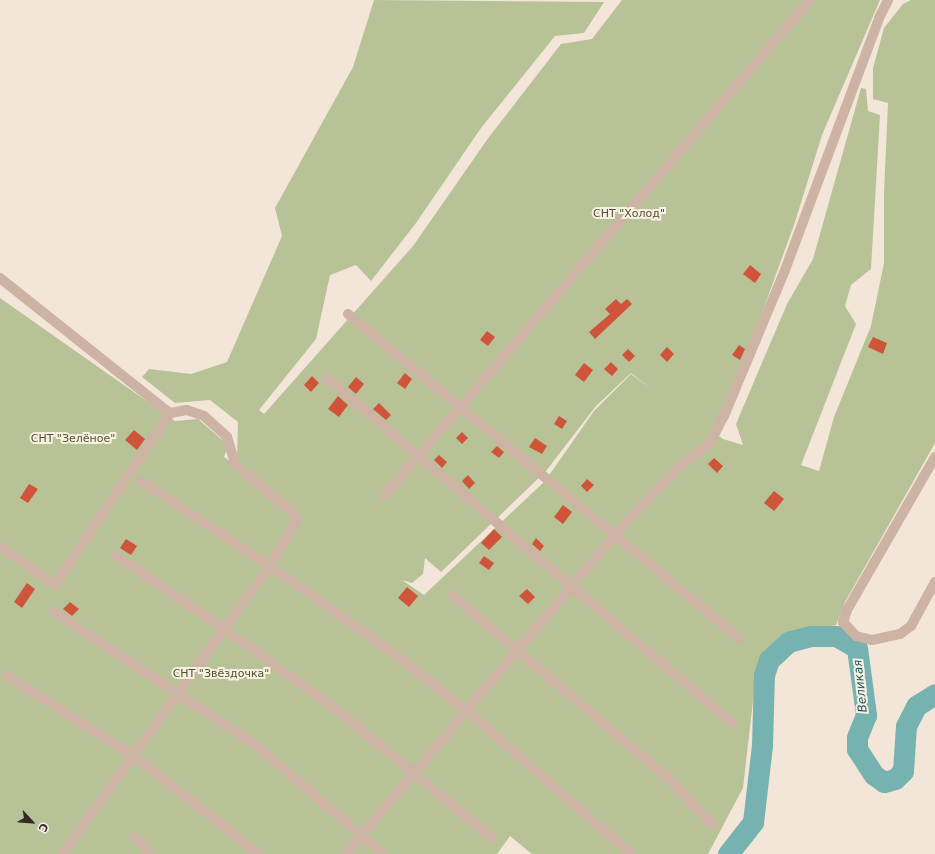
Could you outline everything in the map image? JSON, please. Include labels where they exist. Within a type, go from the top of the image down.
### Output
[{"type":"street","points":[[384,496],[810,0]]},
{"type":"street","points":[[346,854],[615,534],[681,465],[709,445],[724,416],[809,209],[843,112],[888,0]]},
{"type":"street","points":[[0,278],[170,413]]},
{"type":"street","points":[[348,314],[740,639]]},
{"type":"street","points":[[327,378],[420,454],[571,586],[732,723]]},
{"type":"street","points":[[0,546],[55,584],[170,413],[187,410],[204,416],[228,437],[235,464],[296,516],[296,521],[270,566],[223,628],[134,756],[62,854]]},
{"type":"street","points":[[935,457],[847,610],[843,622],[856,636],[872,640],[900,634],[911,626],[935,582]]},
{"type":"street","points":[[141,481],[270,566],[396,655],[466,710],[631,854]]},
{"type":"street","points":[[115,555],[223,628],[343,715],[492,838]]},
{"type":"street","points":[[452,595],[668,778],[713,825]]},
{"type":"street","points":[[54,612],[257,746],[383,854]]},
{"type":"street","points":[[7,676],[134,756],[260,854]]},
{"type":"street","points":[[136,838],[150,854]]},
{"type":"green space","points":[[374,0],[604,2],[584,33],[555,36],[481,128],[416,223],[371,281],[356,265],[330,275],[316,339],[259,410],[264,414],[413,246],[489,137],[561,44],[592,39],[622,0],[880,0],[822,135],[795,222],[742,368],[713,432],[723,439],[743,445],[736,424],[787,304],[813,259],[861,88],[866,89],[868,111],[880,115],[871,269],[851,285],[845,306],[856,324],[801,465],[819,471],[834,417],[871,326],[884,263],[884,192],[888,103],[873,99],[873,68],[884,28],[903,4],[911,0],[935,0],[935,443],[845,602],[836,625],[779,641],[757,666],[743,788],[708,854],[532,854],[510,836],[497,854],[0,854],[0,298],[175,421],[198,419],[228,445],[224,457],[272,490],[237,460],[238,422],[210,400],[175,403],[142,377],[149,369],[191,374],[227,362],[282,236],[275,208],[353,67]],"holes":[[[631,373],[651,389],[631,374],[594,411],[545,481],[424,595],[402,580],[412,583],[423,574],[425,558],[441,572],[546,471],[596,406]]]},
{"type":"building","points":[[750,265],[761,274],[755,283],[743,274]]},
{"type":"building","points":[[616,299],[621,304],[627,299],[632,304],[595,339],[589,332],[610,314],[605,309]]},
{"type":"building","points":[[487,331],[495,337],[488,346],[480,340]]},
{"type":"building","points":[[873,337],[887,343],[883,354],[868,347]]},
{"type":"building","points":[[739,345],[745,349],[740,360],[732,355]]},
{"type":"building","points":[[667,347],[674,354],[667,362],[660,355]]},
{"type":"building","points":[[628,349],[635,356],[629,362],[622,355]]},
{"type":"building","points":[[611,362],[618,369],[612,376],[604,369]]},
{"type":"building","points":[[584,363],[593,370],[584,382],[575,375]]},
{"type":"building","points":[[405,373],[412,379],[405,389],[397,383]]},
{"type":"building","points":[[312,376],[319,383],[311,392],[304,385]]},
{"type":"building","points":[[356,377],[364,384],[356,394],[348,387]]},
{"type":"building","points":[[338,396],[348,405],[339,417],[328,409]]},
{"type":"building","points":[[379,403],[391,415],[386,420],[373,409]]},
{"type":"building","points":[[559,416],[567,421],[562,429],[554,424]]},
{"type":"building","points":[[134,430],[145,439],[137,450],[125,440]]},
{"type":"building","points":[[462,432],[468,438],[462,444],[456,438]]},
{"type":"building","points":[[535,438],[547,446],[542,454],[529,447]]},
{"type":"building","points":[[497,446],[504,452],[499,458],[491,452]]},
{"type":"building","points":[[439,455],[447,462],[442,468],[434,460]]},
{"type":"building","points":[[714,458],[723,466],[717,473],[708,464]]},
{"type":"building","points":[[468,475],[475,483],[469,489],[462,481]]},
{"type":"building","points":[[587,479],[594,485],[587,492],[581,486]]},
{"type":"building","points":[[29,484],[38,489],[28,503],[20,498]]},
{"type":"building","points":[[774,491],[784,499],[774,511],[764,503]]},
{"type":"building","points":[[563,505],[572,512],[563,524],[554,517]]},
{"type":"building","points":[[494,529],[502,537],[489,550],[481,543]]},
{"type":"building","points":[[536,538],[544,546],[540,551],[532,544]]},
{"type":"building","points":[[126,539],[137,546],[131,555],[120,548]]},
{"type":"building","points":[[484,556],[494,563],[489,570],[479,563]]},
{"type":"building","points":[[27,583],[35,589],[22,608],[14,602]]},
{"type":"building","points":[[407,587],[418,596],[409,607],[398,598]]},
{"type":"building","points":[[527,589],[535,597],[528,604],[519,596]]},
{"type":"building","points":[[70,602],[79,609],[72,616],[63,609]]},
{"type":"waterway","name":"Великая","points":[[728,854],[753,822],[762,745],[764,675],[769,660],[788,642],[811,636],[836,636],[857,648],[866,715],[857,737],[857,749],[874,775],[884,782],[895,779],[903,771],[906,726],[916,706],[935,694]]},
{"type":"park label","name":"СНТ \"Холод\"","points":[[629,214]]},
{"type":"park label","name":"СНТ \"Зелёное\"","points":[[73,439]]},
{"type":"park label","name":"СНТ \"Звёздочка\"","points":[[221,674]]}]
